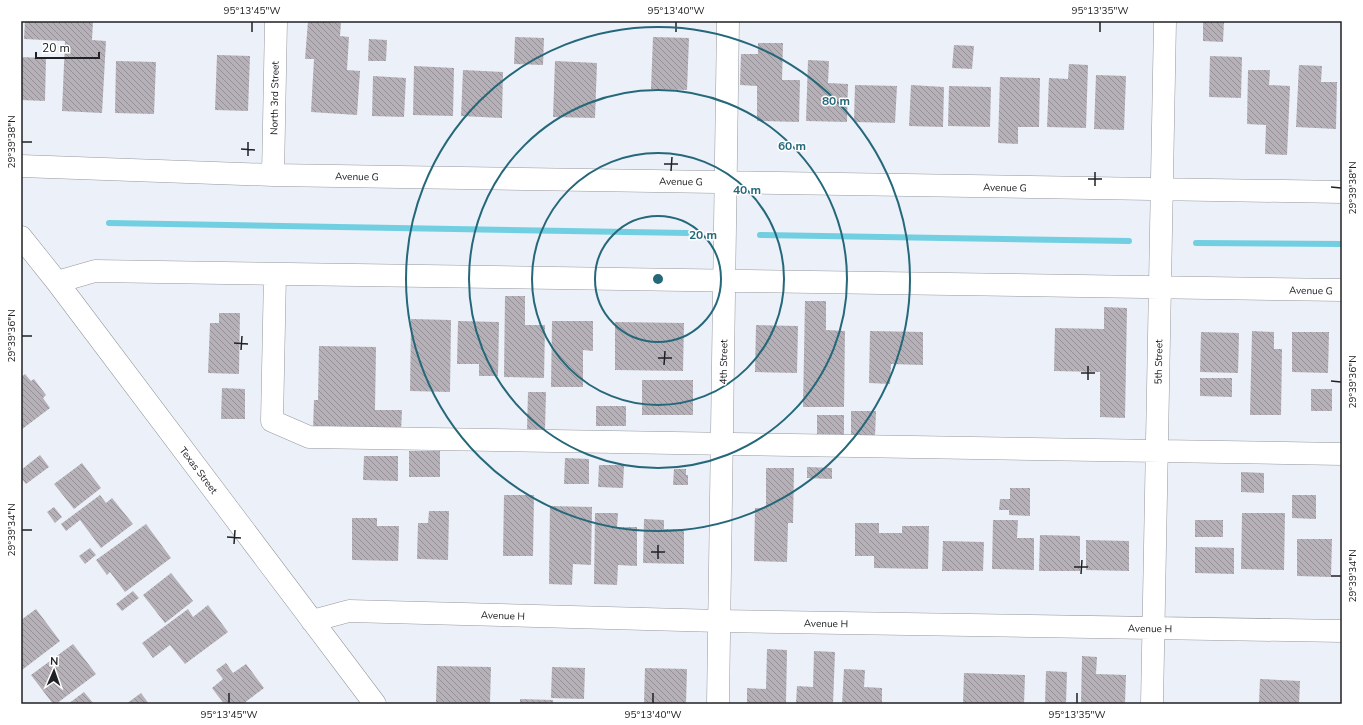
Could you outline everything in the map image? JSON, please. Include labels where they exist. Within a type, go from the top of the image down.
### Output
[{"type":"street","name":"North 3rd Street","points":[[273,175],[276,21]]},
{"type":"street","name":"4th Street","points":[[718,704],[728,21]]},
{"type":"street","name":"5th Street","points":[[1152,704],[1165,21]]},
{"type":"street","name":"Avenue G","points":[[21,166],[273,175],[1342,192]]},
{"type":"street","name":"Texas Street","points":[[21,237],[57,282],[375,704]]},
{"type":"street","name":"Avenue G","points":[[57,282],[95,271],[1342,290]]},
{"type":"street","points":[[275,274],[272,421],[309,437],[1342,454]]},
{"type":"street","name":"Avenue H","points":[[312,620],[349,611],[719,621],[1342,631]]},
{"type":"building","points":[[25,21],[93,21],[92,40],[106,41],[102,113],[62,111],[65,41],[24,39]]},
{"type":"building","points":[[308,21],[341,23],[340,36],[349,37],[347,70],[360,71],[357,115],[311,112],[314,59],[305,59]]},
{"type":"building","points":[[1203,21],[1224,21],[1223,42],[1203,41]]},
{"type":"building","points":[[515,37],[544,38],[543,65],[514,64]]},
{"type":"building","points":[[653,37],[689,38],[687,90],[651,89]]},
{"type":"building","points":[[369,39],[387,40],[386,61],[368,61]]},
{"type":"building","points":[[758,43],[783,43],[782,80],[800,80],[799,122],[757,121],[757,86],[740,85],[741,54],[758,54]]},
{"type":"building","points":[[954,45],[974,46],[972,69],[952,68]]},
{"type":"building","points":[[217,55],[250,56],[248,111],[215,110]]},
{"type":"building","points":[[1210,56],[1242,57],[1241,98],[1209,97]]},
{"type":"building","points":[[21,57],[46,58],[45,101],[21,100]]},
{"type":"building","points":[[808,60],[829,61],[828,83],[848,84],[847,122],[806,121]]},
{"type":"building","points":[[116,61],[156,62],[154,114],[115,113]]},
{"type":"building","points":[[555,61],[597,63],[595,118],[553,117]]},
{"type":"building","points":[[1069,64],[1088,65],[1086,128],[1047,127],[1049,78],[1068,79]]},
{"type":"building","points":[[1299,65],[1322,66],[1321,82],[1337,82],[1336,129],[1296,127]]},
{"type":"building","points":[[414,66],[454,68],[453,116],[413,115]]},
{"type":"building","points":[[463,70],[503,72],[502,118],[461,116]]},
{"type":"building","points":[[1248,70],[1270,70],[1269,85],[1290,86],[1287,155],[1265,154],[1266,125],[1247,124]]},
{"type":"building","points":[[1096,75],[1126,76],[1124,130],[1094,129]]},
{"type":"building","points":[[373,76],[406,78],[404,117],[372,116]]},
{"type":"building","points":[[1000,77],[1040,78],[1039,127],[1018,127],[1018,144],[998,143]]},
{"type":"building","points":[[855,85],[897,86],[895,123],[854,122]]},
{"type":"building","points":[[911,85],[944,87],[943,127],[909,126]]},
{"type":"building","points":[[949,86],[991,87],[990,127],[948,126]]},
{"type":"building","points":[[505,296],[525,296],[525,325],[545,325],[544,378],[504,377]]},
{"type":"building","points":[[805,301],[826,301],[826,330],[845,331],[844,407],[803,407]]},
{"type":"building","points":[[1104,307],[1127,308],[1125,418],[1100,417],[1100,372],[1054,371],[1055,328],[1104,329]]},
{"type":"building","points":[[219,313],[240,313],[239,374],[208,373],[210,323],[219,323]]},
{"type":"building","points":[[411,319],[451,320],[450,392],[410,391]]},
{"type":"building","points":[[458,321],[499,322],[498,376],[479,376],[479,364],[457,364]]},
{"type":"building","points":[[552,321],[593,321],[593,351],[583,350],[583,387],[551,387]]},
{"type":"building","points":[[615,322],[684,323],[683,371],[615,370]]},
{"type":"building","points":[[756,325],[798,326],[797,373],[755,372]]},
{"type":"building","points":[[870,331],[923,332],[923,365],[891,364],[890,384],[869,383]]},
{"type":"building","points":[[1252,331],[1274,332],[1274,349],[1282,349],[1281,415],[1250,415]]},
{"type":"building","points":[[1201,332],[1239,333],[1238,373],[1200,372]]},
{"type":"building","points":[[1292,332],[1329,332],[1328,373],[1292,372]]},
{"type":"building","points":[[319,346],[376,347],[375,410],[402,410],[401,431],[313,430],[314,400],[318,400]]},
{"type":"building","points":[[25,374],[31,381],[34,379],[46,395],[43,398],[50,408],[21,430],[21,377]]},
{"type":"building","points":[[1200,378],[1232,378],[1232,397],[1200,396]]},
{"type":"building","points":[[642,380],[693,380],[693,415],[642,415]]},
{"type":"building","points":[[222,388],[245,389],[245,419],[221,419]]},
{"type":"building","points":[[1311,389],[1332,389],[1332,411],[1311,411]]},
{"type":"building","points":[[528,392],[546,392],[545,430],[527,430]]},
{"type":"building","points":[[596,406],[626,406],[626,426],[596,426]]},
{"type":"building","points":[[851,411],[876,411],[875,436],[851,436]]},
{"type":"building","points":[[817,415],[844,415],[844,435],[817,434]]},
{"type":"building","points":[[409,451],[440,451],[440,477],[409,477]]},
{"type":"building","points":[[40,455],[49,467],[26,484],[21,478],[21,470]]},
{"type":"building","points":[[364,456],[398,456],[398,481],[363,480]]},
{"type":"building","points":[[565,458],[589,459],[589,484],[564,484]]},
{"type":"building","points":[[82,463],[101,488],[74,509],[54,484]]},
{"type":"building","points":[[599,465],[624,465],[623,488],[598,487]]},
{"type":"building","points":[[807,467],[832,468],[832,479],[807,478]]},
{"type":"building","points":[[766,468],[794,468],[793,523],[788,523],[787,562],[754,561],[755,508],[766,508]]},
{"type":"building","points":[[674,469],[686,469],[686,475],[688,475],[688,485],[673,485]]},
{"type":"building","points":[[1241,472],[1264,473],[1264,493],[1241,492]]},
{"type":"building","points":[[1010,488],[1030,488],[1030,516],[1009,515],[1009,510],[999,510],[1000,499],[1010,499]]},
{"type":"building","points":[[100,495],[106,503],[112,498],[133,524],[101,548],[80,520],[66,531],[61,524]]},
{"type":"building","points":[[504,495],[534,495],[533,556],[503,556]]},
{"type":"building","points":[[1292,495],[1316,495],[1316,519],[1292,518]]},
{"type":"building","points":[[550,506],[592,507],[591,565],[573,564],[572,585],[549,584]]},
{"type":"building","points":[[54,507],[62,517],[55,523],[47,512]]},
{"type":"building","points":[[429,511],[449,511],[448,560],[417,559],[418,523],[428,523]]},
{"type":"building","points":[[595,513],[618,513],[617,527],[637,527],[637,566],[618,565],[617,585],[594,584]]},
{"type":"building","points":[[1242,513],[1285,513],[1284,570],[1241,569]]},
{"type":"building","points":[[352,518],[377,518],[377,526],[399,526],[398,561],[352,560]]},
{"type":"building","points":[[644,519],[664,520],[664,529],[684,529],[684,564],[643,563]]},
{"type":"building","points":[[993,520],[1018,520],[1017,538],[1034,538],[1034,570],[992,569]]},
{"type":"building","points":[[1195,520],[1223,520],[1223,537],[1195,537]]},
{"type":"building","points":[[855,523],[879,523],[879,533],[902,533],[902,526],[929,526],[928,569],[874,568],[874,556],[855,556]]},
{"type":"building","points":[[146,524],[171,558],[125,592],[110,572],[107,575],[96,560]]},
{"type":"building","points":[[1040,535],[1080,536],[1080,571],[1039,571]]},
{"type":"building","points":[[1297,539],[1332,539],[1331,577],[1297,576]]},
{"type":"building","points":[[1086,540],[1129,541],[1129,571],[1086,570]]},
{"type":"building","points":[[943,541],[984,542],[983,571],[942,571]]},
{"type":"building","points":[[1195,547],[1234,548],[1234,574],[1195,573]]},
{"type":"building","points":[[90,548],[96,555],[85,564],[79,556]]},
{"type":"building","points":[[171,573],[193,601],[165,623],[143,595]]},
{"type":"building","points":[[133,591],[139,598],[122,611],[116,604]]},
{"type":"building","points":[[208,605],[228,632],[185,664],[170,645],[153,658],[142,643],[188,609],[193,617]]},
{"type":"building","points":[[36,609],[60,641],[22,670],[21,620]]},
{"type":"building","points":[[73,644],[96,674],[56,704],[53,704],[31,675]]},
{"type":"building","points":[[767,649],[787,650],[786,704],[747,704],[747,688],[766,689]]},
{"type":"building","points":[[814,651],[835,652],[833,704],[796,704],[797,686],[813,687]]},
{"type":"building","points":[[1082,656],[1097,657],[1096,674],[1126,675],[1125,704],[1081,704]]},
{"type":"building","points":[[226,663],[233,673],[246,664],[264,688],[243,704],[224,704],[212,688],[223,679],[216,670]]},
{"type":"building","points":[[437,666],[491,667],[490,703],[436,702]]},
{"type":"building","points":[[552,667],[585,668],[584,699],[551,698]]},
{"type":"building","points":[[645,668],[687,669],[686,704],[644,704]]},
{"type":"building","points":[[844,669],[865,670],[864,687],[882,688],[882,704],[842,704]]},
{"type":"building","points":[[1046,671],[1067,672],[1066,704],[1045,704]]},
{"type":"building","points":[[964,673],[1025,675],[1024,704],[963,704]]},
{"type":"building","points":[[1260,679],[1300,681],[1299,704],[1259,704]]},
{"type":"building","points":[[84,692],[94,704],[68,704]]},
{"type":"building","points":[[141,693],[149,704],[126,704]]},
{"type":"building","points":[[520,699],[553,700],[553,704],[520,704]]},
{"type":"waterway","points":[[109,223],[687,233]]},
{"type":"waterway","points":[[760,235],[1129,241]]},
{"type":"waterway","points":[[1196,243],[1342,244]]}]
